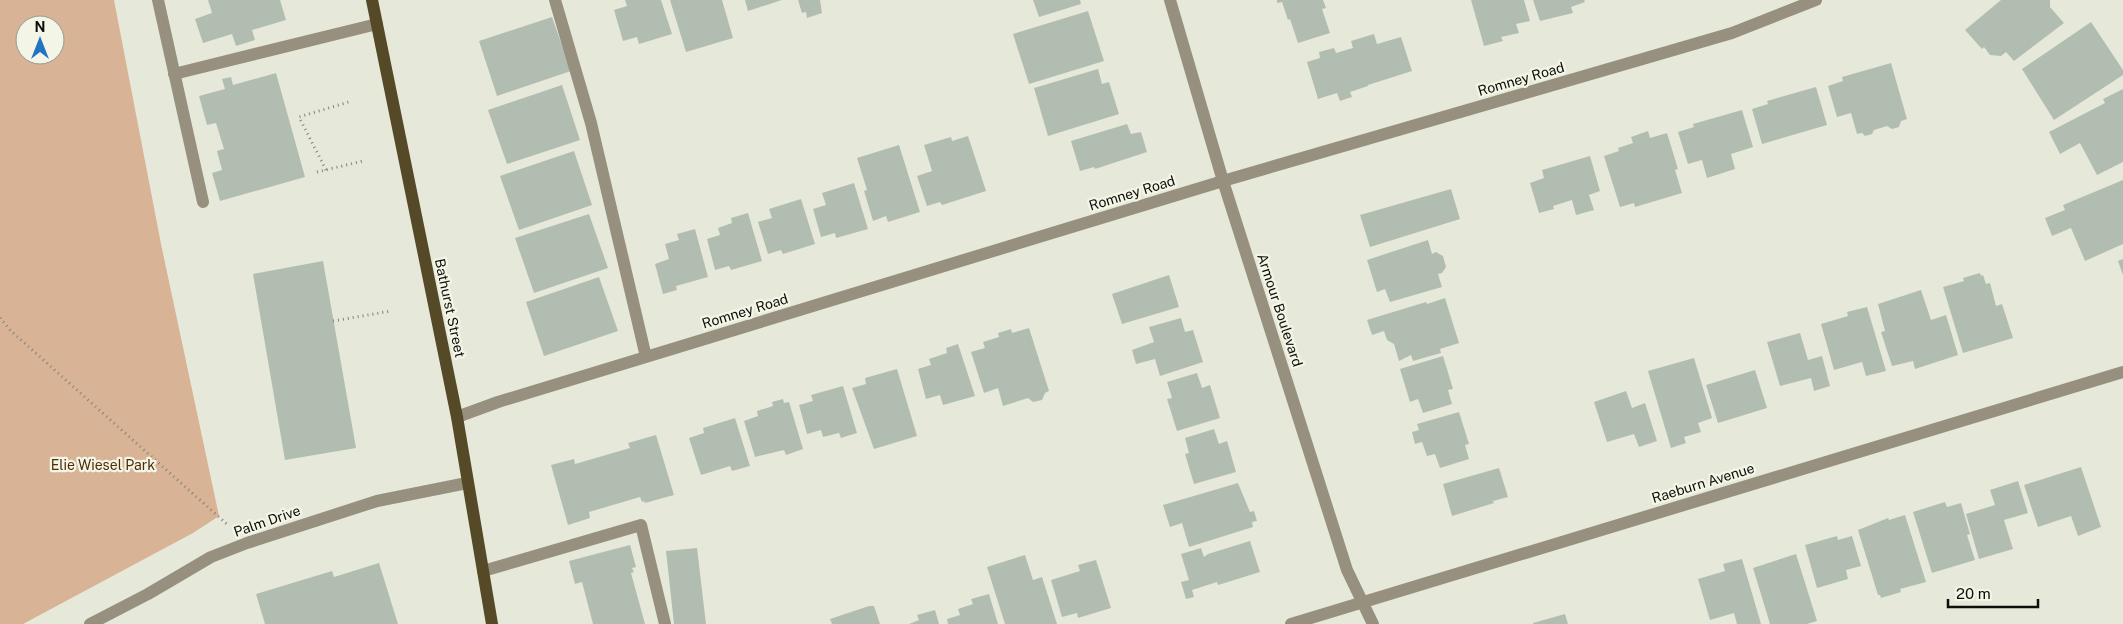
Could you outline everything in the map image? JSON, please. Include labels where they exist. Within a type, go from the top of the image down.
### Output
[{"type":"main road","name":"Bathurst Street","points":[[372,0],[457,417],[492,624]]},
{"type":"street","points":[[158,0],[203,202]]},
{"type":"street","points":[[556,0],[591,122],[646,357]]},
{"type":"street","name":"Armour Boulevard","points":[[1170,0],[1223,181],[1347,570],[1373,624]]},
{"type":"street","name":"Romney Road","points":[[457,417],[498,402],[1223,181],[1732,33],[1816,0]]},
{"type":"street","points":[[174,74],[377,24]]},
{"type":"street","name":"Raeburn Avenue","points":[[1291,624],[2123,372]]},
{"type":"street","name":"Palm Drive","points":[[90,624],[148,594],[210,557],[247,542],[377,501],[467,483]]},
{"type":"street","points":[[483,571],[641,525],[665,624]]},
{"type":"path","points":[[326,170],[298,117],[352,102]]},
{"type":"path","points":[[317,172],[363,161]]},
{"type":"path","points":[[333,321],[391,311]]},
{"type":"path","points":[[0,318],[11,331],[247,542]]},
{"type":"green space","name":"Elie Wiesel Park","points":[[0,0],[114,0],[161,244],[219,516],[193,533],[23,624],[0,624]]},
{"type":"building","points":[[208,0],[280,0],[286,20],[252,30],[255,40],[236,46],[232,34],[203,43],[195,19],[212,13]]},
{"type":"building","points":[[625,0],[661,0],[672,34],[639,44],[637,37],[623,41],[614,10],[627,6]]},
{"type":"building","points":[[670,0],[722,0],[733,38],[686,52]]},
{"type":"building","points":[[745,0],[782,0],[748,11]]},
{"type":"building","points":[[798,0],[820,0],[822,13],[807,18],[806,12],[802,13]]},
{"type":"building","points":[[1033,0],[1080,0],[1081,4],[1039,17]]},
{"type":"building","points":[[1277,0],[1323,0],[1326,8],[1322,9],[1330,33],[1298,43],[1282,2],[1277,3]]},
{"type":"building","points":[[1471,0],[1524,0],[1530,21],[1516,24],[1519,33],[1501,37],[1503,41],[1484,46]]},
{"type":"building","points":[[1533,0],[1584,0],[1585,2],[1571,7],[1573,13],[1540,21]]},
{"type":"building","points":[[2001,0],[2050,0],[2050,7],[2064,23],[2014,61],[2006,52],[2001,56],[1990,55],[1965,30]]},
{"type":"building","points":[[1088,11],[1104,61],[1029,84],[1013,34]]},
{"type":"building","points":[[552,17],[571,71],[497,96],[479,41]]},
{"type":"building","points":[[2091,22],[2123,70],[2123,75],[2054,120],[2022,69]]},
{"type":"building","points":[[1374,34],[1377,44],[1401,37],[1412,71],[1350,92],[1352,97],[1340,101],[1337,93],[1318,99],[1307,62],[1320,58],[1319,52],[1334,48],[1336,53],[1353,48],[1351,41]]},
{"type":"building","points":[[1891,63],[1907,119],[1901,121],[1899,127],[1892,129],[1887,126],[1874,130],[1872,134],[1865,136],[1862,133],[1857,134],[1851,113],[1837,117],[1828,86],[1843,81],[1842,77]]},
{"type":"building","points":[[1098,69],[1102,84],[1109,82],[1119,114],[1048,136],[1034,88]]},
{"type":"building","points":[[276,73],[305,177],[220,201],[212,173],[222,170],[217,151],[224,149],[216,123],[207,125],[199,96],[225,89],[222,79],[231,77],[233,85]]},
{"type":"building","points":[[562,85],[580,140],[507,164],[488,110]]},
{"type":"building","points":[[1816,87],[1827,125],[1762,144],[1752,109],[1768,104],[1767,101]]},
{"type":"building","points":[[2123,89],[2123,162],[2097,175],[2080,143],[2060,154],[2049,132],[2105,103],[2103,99]]},
{"type":"building","points":[[1742,110],[1753,147],[1731,154],[1735,169],[1707,178],[1702,160],[1688,164],[1678,132],[1694,127],[1693,124]]},
{"type":"building","points":[[1127,124],[1131,134],[1141,132],[1147,152],[1095,169],[1094,167],[1080,171],[1071,141]]},
{"type":"building","points":[[1648,131],[1650,138],[1667,133],[1678,169],[1675,170],[1682,193],[1635,207],[1634,203],[1620,207],[1604,156],[1619,151],[1618,148],[1633,143],[1631,137]]},
{"type":"building","points":[[968,136],[986,191],[942,205],[940,202],[927,206],[917,176],[932,171],[924,145],[951,137],[952,141]]},
{"type":"building","points":[[899,145],[920,212],[888,222],[886,216],[873,221],[864,191],[867,190],[857,158]]},
{"type":"building","points":[[574,151],[592,205],[519,230],[500,176]]},
{"type":"building","points":[[1590,156],[1600,191],[1589,195],[1594,210],[1576,215],[1572,200],[1553,206],[1554,209],[1539,213],[1530,183],[1544,178],[1542,170]]},
{"type":"building","points":[[2123,180],[2123,244],[2085,261],[2071,228],[2052,236],[2045,218],[2065,210],[2063,205]]},
{"type":"building","points":[[854,183],[868,229],[836,238],[835,233],[821,237],[813,209],[826,205],[822,193]]},
{"type":"building","points":[[1451,189],[1460,219],[1370,247],[1360,215]]},
{"type":"building","points":[[801,199],[815,244],[783,254],[781,250],[768,254],[758,222],[772,218],[769,209]]},
{"type":"building","points":[[748,213],[762,261],[731,270],[729,266],[715,270],[707,239],[720,235],[718,228],[732,223],[731,218]]},
{"type":"building","points":[[589,214],[608,268],[534,293],[515,238]]},
{"type":"building","points":[[695,229],[708,277],[676,286],[677,290],[663,294],[655,264],[669,259],[665,244],[679,240],[677,234]]},
{"type":"building","points":[[1428,240],[1432,254],[1436,252],[1443,256],[1446,267],[1442,273],[1438,274],[1442,287],[1390,302],[1385,289],[1377,292],[1367,260]]},
{"type":"building","points":[[2123,259],[2123,275],[2118,261]]},
{"type":"building","points":[[323,261],[356,448],[285,460],[253,274]]},
{"type":"building","points":[[1980,273],[1981,276],[1983,275],[1986,284],[1990,283],[1996,306],[2002,304],[2013,338],[1963,353],[1943,287],[1964,281],[1963,278]]},
{"type":"building","points":[[1169,275],[1179,307],[1122,324],[1112,294]]},
{"type":"building","points":[[599,277],[618,331],[544,356],[526,302]]},
{"type":"building","points":[[1921,290],[1931,320],[1946,315],[1958,355],[1915,369],[1913,361],[1892,366],[1881,332],[1885,331],[1878,304]]},
{"type":"building","points":[[1445,298],[1459,343],[1440,349],[1441,353],[1413,361],[1411,355],[1399,361],[1394,344],[1387,340],[1384,331],[1372,335],[1367,320]]},
{"type":"building","points":[[1867,307],[1886,371],[1866,376],[1862,362],[1834,370],[1821,324],[1848,316],[1847,312]]},
{"type":"building","points":[[1181,318],[1185,332],[1193,330],[1203,362],[1160,376],[1155,359],[1136,364],[1132,350],[1154,342],[1149,327]]},
{"type":"building","points":[[1029,328],[1049,391],[1045,393],[1042,400],[1033,402],[1028,398],[1003,406],[998,388],[984,393],[971,352],[985,348],[983,342],[999,337],[998,333],[1011,329],[1012,333]]},
{"type":"building","points":[[1800,333],[1808,360],[1822,356],[1830,386],[1814,391],[1811,378],[1780,386],[1767,342]]},
{"type":"building","points":[[958,344],[975,396],[943,405],[940,395],[926,399],[918,369],[931,365],[929,359],[947,353],[946,348]]},
{"type":"building","points":[[1443,356],[1453,389],[1448,390],[1452,404],[1423,413],[1418,399],[1410,402],[1400,369]]},
{"type":"building","points":[[1694,358],[1712,418],[1698,423],[1701,432],[1684,437],[1686,443],[1671,448],[1648,371]]},
{"type":"building","points":[[897,369],[917,436],[874,449],[852,388],[866,384],[865,378]]},
{"type":"building","points":[[1755,370],[1767,408],[1718,423],[1706,385]]},
{"type":"building","points":[[1197,373],[1202,388],[1210,385],[1220,418],[1177,431],[1167,399],[1172,398],[1167,382]]},
{"type":"building","points":[[843,386],[857,433],[841,438],[839,433],[823,437],[821,430],[807,434],[799,405],[813,401],[811,395]]},
{"type":"building","points":[[1626,391],[1632,408],[1645,403],[1657,441],[1639,447],[1634,434],[1607,442],[1594,402]]},
{"type":"building","points":[[783,399],[784,403],[789,402],[803,449],[786,455],[784,450],[755,457],[744,421],[758,416],[757,411],[773,406],[772,402]]},
{"type":"building","points":[[1459,412],[1469,444],[1465,445],[1469,459],[1440,468],[1435,454],[1427,456],[1422,442],[1415,444],[1412,432],[1419,430],[1417,424]]},
{"type":"building","points":[[735,418],[750,466],[732,471],[730,466],[701,475],[689,438],[704,433],[703,428]]},
{"type":"building","points":[[1214,429],[1219,444],[1227,441],[1236,472],[1194,484],[1185,454],[1189,453],[1185,438]]},
{"type":"building","points":[[656,435],[674,495],[645,503],[644,501],[642,502],[640,497],[589,512],[590,518],[568,525],[551,465],[574,459],[575,464],[630,448],[628,443]]},
{"type":"building","points":[[2081,467],[2101,527],[2078,536],[2071,516],[2038,527],[2024,485]]},
{"type":"building","points":[[1499,468],[1508,497],[1452,516],[1443,484]]},
{"type":"building","points":[[2018,481],[2028,513],[2004,520],[2013,549],[1979,559],[1966,514],[1995,505],[1990,490]]},
{"type":"building","points":[[1238,483],[1250,512],[1254,511],[1257,521],[1252,522],[1253,527],[1189,547],[1182,523],[1170,527],[1163,505]]},
{"type":"building","points":[[1945,502],[1947,507],[1961,503],[1970,534],[1967,535],[1975,560],[1932,573],[1913,512]]},
{"type":"building","points":[[1905,515],[1926,582],[1900,589],[1901,592],[1881,598],[1878,595],[1858,530],[1888,518],[1889,520]]},
{"type":"building","points":[[1837,536],[1838,540],[1852,536],[1861,566],[1846,570],[1848,579],[1817,588],[1805,545]]},
{"type":"building","points":[[1250,541],[1260,572],[1218,585],[1217,582],[1192,590],[1194,597],[1186,599],[1181,582],[1189,580],[1181,554],[1201,548],[1204,557],[1208,554]]},
{"type":"building","points":[[630,545],[636,567],[632,568],[634,572],[631,573],[645,624],[593,624],[582,582],[575,584],[569,561]]},
{"type":"building","points":[[697,548],[706,624],[674,624],[666,551]]},
{"type":"building","points":[[1796,554],[1817,621],[1807,624],[1770,624],[1753,568]]},
{"type":"building","points":[[1025,555],[1033,580],[1042,577],[1057,624],[1005,624],[987,567]]},
{"type":"building","points":[[1742,559],[1761,624],[1737,624],[1734,613],[1710,620],[1698,579],[1725,571],[1723,564]]},
{"type":"building","points":[[1096,560],[1111,608],[1078,618],[1077,613],[1062,617],[1051,580],[1080,571],[1078,565]]},
{"type":"building","points":[[379,563],[398,624],[265,624],[256,594],[332,571],[334,577]]},
{"type":"building","points":[[989,594],[998,624],[948,624],[947,619],[960,615],[958,609],[973,604],[971,599]]},
{"type":"building","points":[[874,606],[880,624],[832,624],[830,619]]},
{"type":"building","points":[[935,610],[939,624],[909,624],[919,620],[917,615]]},
{"type":"building","points":[[1565,614],[1568,624],[1533,624],[1533,623]]}]
